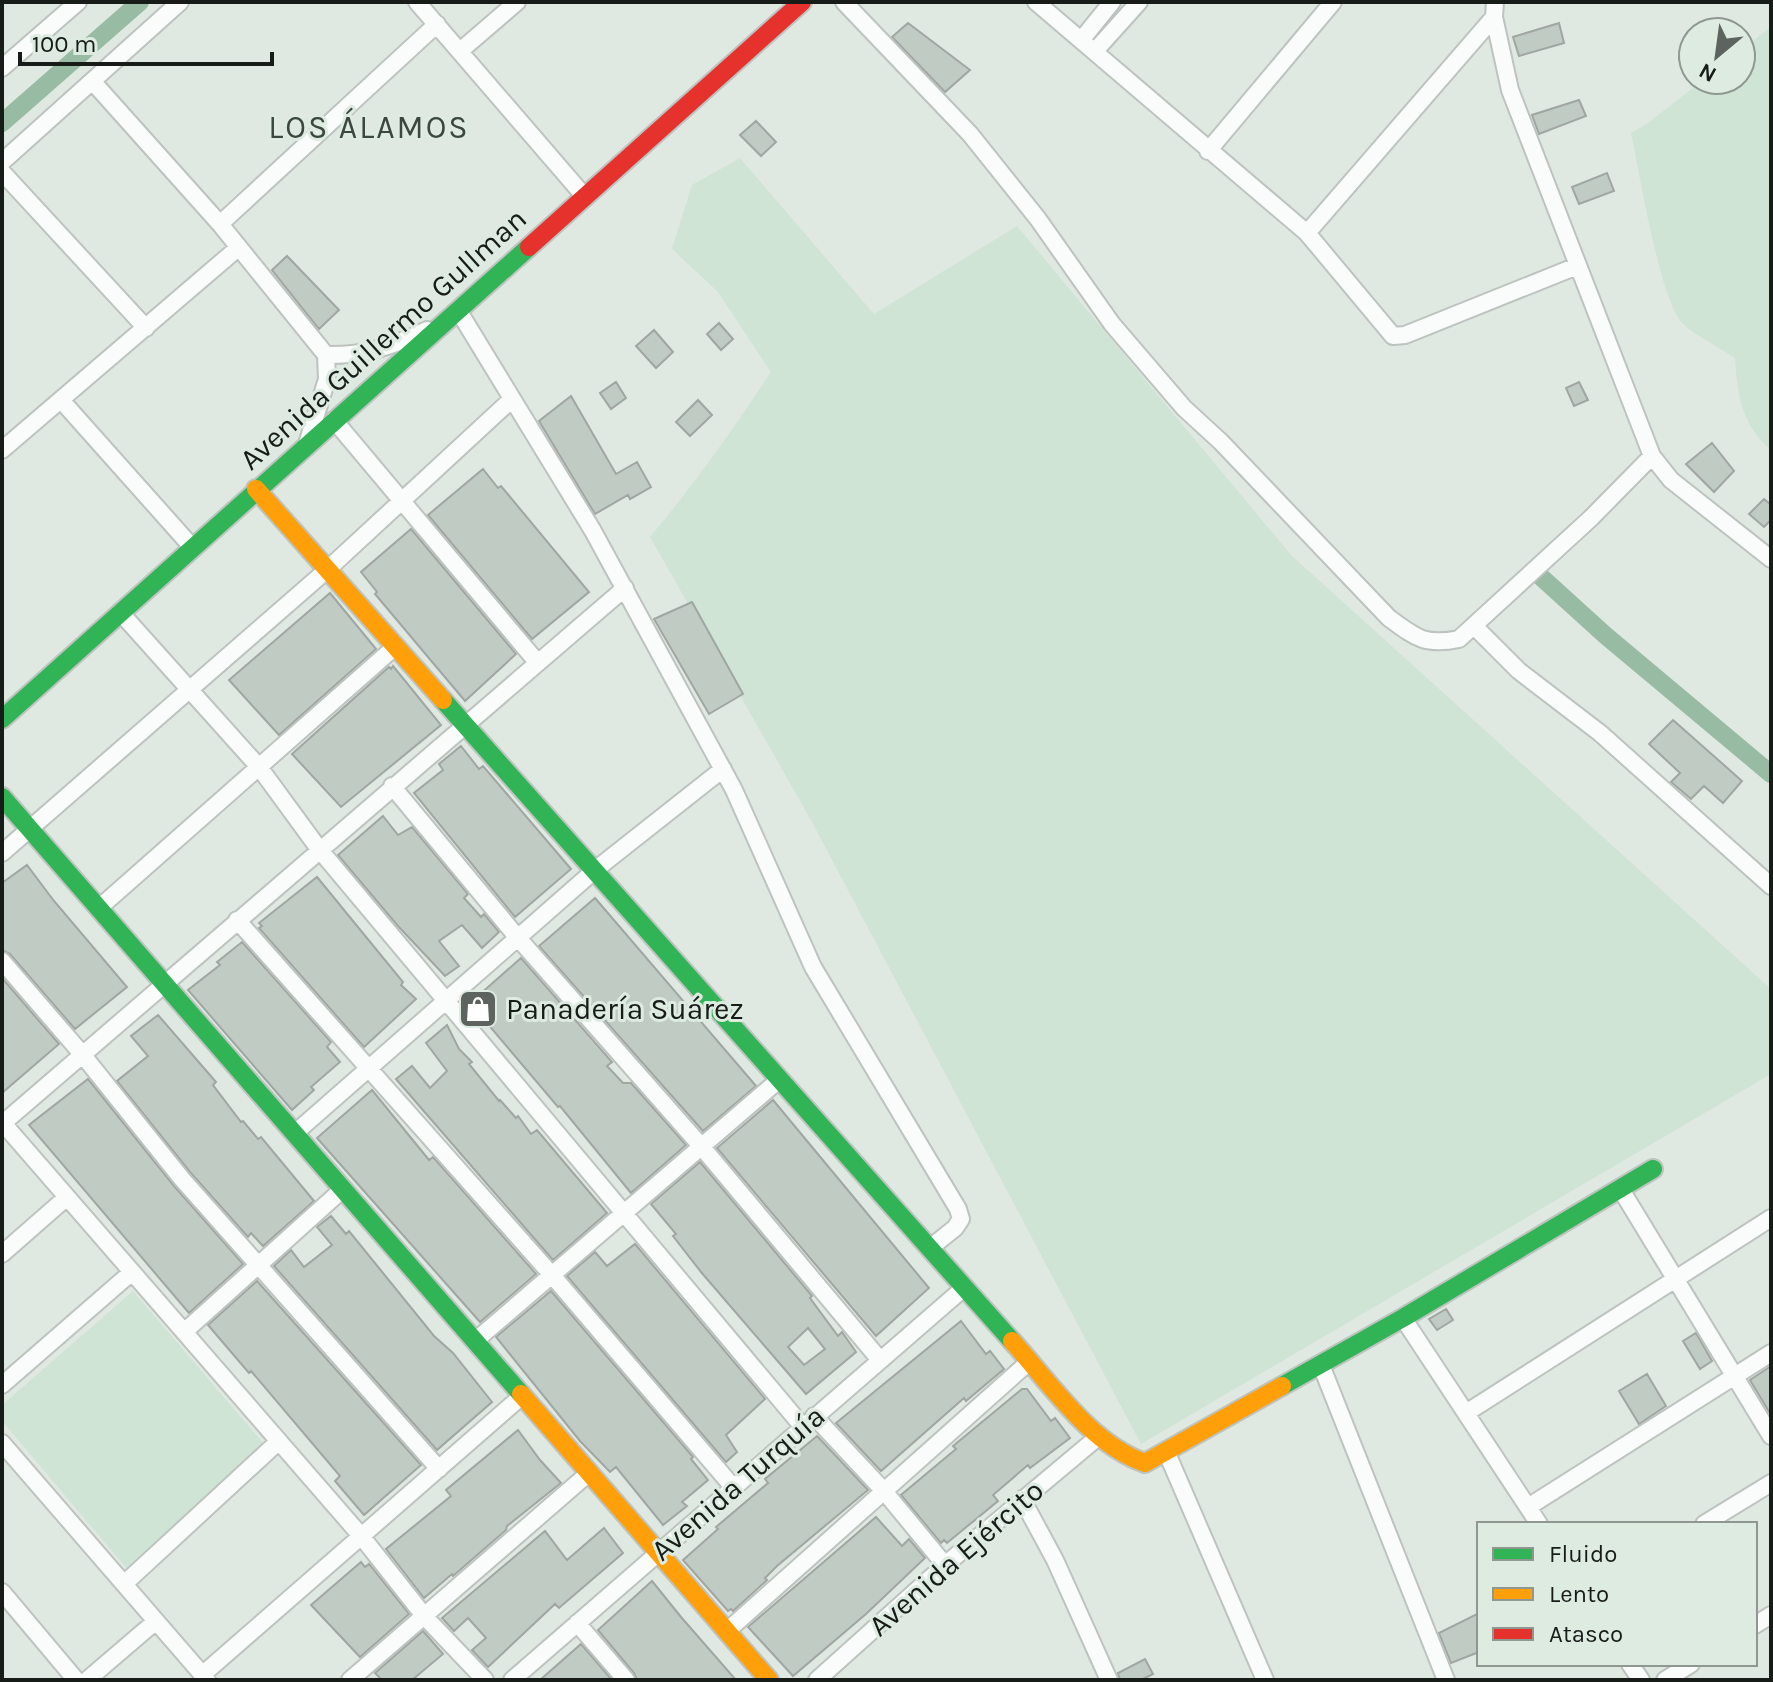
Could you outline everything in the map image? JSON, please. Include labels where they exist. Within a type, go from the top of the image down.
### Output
[{"type":"street","points":[[2,68],[78,2]]},
{"type":"street","points":[[2,162],[180,2]]},
{"type":"street","points":[[417,2],[585,197]]},
{"type":"street","points":[[460,51],[517,2]]},
{"type":"street","name":"Avenida Guillermo Gullman","points":[[3,715],[802,2]]},
{"type":"street","points":[[844,2],[970,134],[1038,219],[1112,324],[1184,408],[1221,442],[1389,618],[1416,639],[1437,644],[1459,639],[1591,518],[1652,456]]},
{"type":"street","points":[[1036,2],[1307,233],[1393,336],[1405,335],[1577,266]]},
{"type":"street","points":[[1082,39],[1112,2]]},
{"type":"street","points":[[1095,51],[1139,2]]},
{"type":"street","points":[[1208,151],[1333,2]]},
{"type":"street","points":[[1307,233],[1495,10]]},
{"type":"street","points":[[1495,10],[1510,90],[1652,456],[1671,480],[1771,559]]},
{"type":"street","points":[[220,224],[437,24]]},
{"type":"street","points":[[93,82],[220,224],[326,355],[327,379],[307,444]]},
{"type":"street","points":[[2,172],[146,328]]},
{"type":"street","points":[[2,450],[238,248]]},
{"type":"street","points":[[458,310],[625,588],[723,769],[813,967],[958,1209],[961,1219],[955,1228],[930,1248]]},
{"type":"street","points":[[326,355],[361,354],[392,346],[443,323]]},
{"type":"street","points":[[61,400],[192,547]]},
{"type":"street","points":[[2,853],[328,569],[511,400]]},
{"type":"street","points":[[334,420],[537,662]]},
{"type":"street","points":[[256,489],[1098,1437],[1125,1456],[1145,1463],[1403,1318],[1653,1169]]},
{"type":"street","points":[[485,1680],[425,1617],[362,1537],[2,1123],[625,588]]},
{"type":"street","points":[[120,612],[259,767],[319,849],[623,1212],[809,1422],[884,1491],[945,1565]]},
{"type":"street","points":[[1474,626],[1519,671],[1600,733],[1771,886]]},
{"type":"street","points":[[99,908],[396,646]]},
{"type":"street","points":[[295,1133],[595,870],[723,769]]},
{"type":"street","points":[[392,786],[518,938],[701,1146],[880,1360]]},
{"type":"street","points":[[2,797],[769,1680]]},
{"type":"street","points":[[237,920],[551,1274],[733,1487]]},
{"type":"street","points":[[2,961],[82,1054],[182,1179],[439,1469]]},
{"type":"street","points":[[475,1341],[780,1079]]},
{"type":"street","points":[[1620,1188],[1771,1436]]},
{"type":"street","points":[[184,1332],[343,1189]]},
{"type":"street","points":[[2,1254],[67,1197]]},
{"type":"street","points":[[1466,1413],[1771,1218]]},
{"type":"street","points":[[2,1385],[132,1272]]},
{"type":"street","name":"Avenida Turquía","points":[[512,1680],[965,1287]]},
{"type":"street","points":[[1403,1318],[1538,1522]]},
{"type":"street","points":[[1528,1507],[1771,1353]]},
{"type":"street","points":[[727,1631],[1030,1361]]},
{"type":"street","points":[[1321,1365],[1446,1680]]},
{"type":"street","points":[[2,1443],[205,1677],[522,1396]]},
{"type":"street","name":"Avenida Ejército","points":[[817,1680],[945,1565],[1098,1437]]},
{"type":"street","points":[[124,1584],[279,1441]]},
{"type":"street","points":[[1166,1451],[1265,1680]]},
{"type":"street","points":[[350,1680],[589,1473]]},
{"type":"street","points":[[1707,1522],[1771,1483]]},
{"type":"street","points":[[1022,1499],[1055,1560],[1109,1680]]},
{"type":"street","points":[[2,1592],[76,1680]]},
{"type":"street","points":[[87,1680],[156,1621]]},
{"type":"street","points":[[577,1623],[626,1680]]},
{"type":"street","points":[[1665,1680],[1688,1666]]},
{"type":"green space","points":[[1771,27],[1771,450],[1747,420],[1737,384],[1735,358],[1689,329],[1674,311],[1659,264],[1631,133],[1683,96],[1757,96],[1757,38]]},
{"type":"green space","points":[[740,158],[874,314],[1017,226],[1291,555],[1771,989],[1771,1074],[1141,1444],[812,822],[650,537],[713,456],[771,372],[718,292],[672,249],[692,185]]},
{"type":"green space","points":[[133,1291],[264,1444],[128,1570],[2,1421],[2,1405]]},
{"type":"building","points":[[908,23],[970,70],[945,92],[892,37]]},
{"type":"building","points":[[1559,23],[1564,43],[1519,56],[1513,37]]},
{"type":"building","points":[[1579,100],[1586,116],[1539,134],[1532,115]]},
{"type":"building","points":[[756,121],[776,142],[761,156],[740,135]]},
{"type":"building","points":[[1607,173],[1614,191],[1579,204],[1572,187]]},
{"type":"building","points":[[287,256],[339,310],[319,329],[272,270]]},
{"type":"building","points":[[719,323],[733,339],[721,350],[707,334]]},
{"type":"building","points":[[654,330],[673,352],[656,368],[636,346]]},
{"type":"building","points":[[616,382],[626,398],[611,409],[600,393]]},
{"type":"building","points":[[1579,382],[1588,400],[1574,406],[1566,388]]},
{"type":"building","points":[[571,396],[616,474],[637,462],[651,487],[630,499],[628,495],[595,514],[539,421]]},
{"type":"building","points":[[698,400],[712,415],[690,436],[676,422]]},
{"type":"building","points":[[1712,443],[1734,471],[1714,492],[1686,464]]},
{"type":"building","points":[[483,469],[498,488],[501,486],[589,592],[532,639],[428,515]]},
{"type":"building","points":[[1764,499],[1771,505],[1771,520],[1764,527],[1749,514]]},
{"type":"building","points":[[411,529],[516,654],[465,701],[375,594],[377,592],[361,572]]},
{"type":"building","points":[[330,593],[376,649],[279,735],[229,680]]},
{"type":"building","points":[[692,602],[743,694],[709,714],[654,619]]},
{"type":"building","points":[[393,666],[441,725],[341,807],[292,754]]},
{"type":"building","points":[[1673,720],[1742,781],[1723,803],[1704,786],[1691,799],[1671,782],[1680,773],[1649,744]]},
{"type":"building","points":[[461,746],[479,769],[483,766],[571,869],[515,917],[414,793],[443,770],[439,764]]},
{"type":"building","points":[[383,816],[398,835],[412,827],[468,894],[464,898],[481,917],[484,914],[499,932],[482,948],[462,925],[439,941],[459,966],[445,976],[338,855]]},
{"type":"building","points":[[27,865],[127,987],[75,1029],[10,954],[2,950],[2,883]]},
{"type":"building","points":[[317,877],[403,982],[401,985],[416,999],[364,1047],[259,928],[262,926],[259,923]]},
{"type":"building","points":[[595,898],[756,1086],[703,1131],[539,946]]},
{"type":"building","points":[[242,942],[331,1042],[327,1047],[340,1062],[311,1087],[314,1090],[292,1110],[188,990],[220,965],[217,962]]},
{"type":"building","points":[[521,958],[612,1062],[607,1066],[623,1083],[631,1083],[686,1145],[631,1193],[470,1003]]},
{"type":"building","points":[[2,978],[59,1044],[2,1093]]},
{"type":"building","points":[[158,1015],[216,1082],[213,1085],[241,1122],[258,1139],[261,1137],[314,1201],[263,1246],[251,1233],[248,1237],[190,1172],[117,1081],[148,1056],[131,1036]]},
{"type":"building","points":[[447,1025],[459,1049],[472,1062],[469,1064],[499,1101],[516,1118],[518,1116],[531,1134],[537,1130],[607,1213],[553,1260],[396,1079],[412,1066],[430,1088],[447,1071],[426,1043]]},
{"type":"building","points":[[88,1079],[174,1186],[243,1264],[189,1313],[29,1125]]},
{"type":"building","points":[[372,1090],[429,1160],[433,1157],[536,1274],[480,1322],[317,1138]]},
{"type":"building","points":[[773,1100],[929,1288],[876,1336],[717,1148]]},
{"type":"building","points":[[700,1162],[812,1296],[810,1298],[838,1336],[842,1332],[856,1352],[806,1394],[701,1272],[651,1204]],"holes":[[[808,1328],[825,1349],[804,1365],[788,1347]]]},
{"type":"building","points":[[331,1216],[346,1234],[349,1231],[492,1402],[437,1450],[274,1266],[291,1250],[304,1267],[332,1245],[317,1227]]},
{"type":"building","points":[[635,1244],[765,1399],[726,1435],[737,1452],[726,1462],[567,1276],[595,1252],[607,1266]]},
{"type":"building","points":[[257,1281],[421,1465],[364,1515],[335,1481],[340,1476],[208,1325]]},
{"type":"building","points":[[551,1291],[693,1457],[691,1459],[708,1480],[682,1502],[687,1506],[663,1525],[616,1467],[610,1472],[580,1441],[496,1337]]},
{"type":"building","points":[[1446,1309],[1453,1320],[1437,1330],[1429,1319]]},
{"type":"building","points":[[961,1321],[986,1354],[990,1351],[1004,1369],[966,1401],[964,1398],[881,1471],[836,1423]]},
{"type":"building","points":[[1696,1333],[1712,1361],[1700,1369],[1683,1341]]},
{"type":"building","points":[[1771,1366],[1771,1415],[1750,1380]]},
{"type":"building","points":[[1647,1374],[1666,1406],[1639,1424],[1619,1391]]},
{"type":"building","points":[[1022,1389],[1027,1389],[1051,1421],[1055,1418],[1070,1438],[1030,1468],[1028,1465],[993,1495],[998,1501],[947,1543],[944,1540],[941,1543],[901,1495],[956,1449],[953,1446]]},
{"type":"building","points":[[518,1430],[561,1483],[424,1598],[386,1549],[451,1496],[446,1490]]},
{"type":"building","points":[[817,1436],[868,1490],[777,1566],[765,1578],[767,1580],[733,1611],[728,1611],[683,1560],[768,1483],[765,1479]]},
{"type":"building","points":[[876,1517],[902,1546],[909,1539],[925,1558],[866,1614],[793,1676],[748,1627]]},
{"type":"building","points":[[604,1528],[623,1553],[559,1608],[555,1604],[488,1667],[472,1650],[486,1638],[468,1618],[454,1631],[442,1618],[545,1531],[567,1560]]},
{"type":"building","points":[[361,1562],[365,1567],[369,1564],[409,1614],[360,1657],[311,1605]]},
{"type":"building","points":[[652,1581],[736,1680],[637,1680],[598,1630]]},
{"type":"building","points":[[1477,1614],[1477,1653],[1451,1663],[1439,1633]]},
{"type":"building","points":[[423,1631],[443,1654],[412,1680],[382,1680],[375,1673]]},
{"type":"building","points":[[581,1644],[612,1680],[540,1680]]},
{"type":"building","points":[[1145,1659],[1153,1674],[1141,1680],[1120,1680],[1118,1673]]},
{"type":"waterway","points":[[2,123],[140,2]]},
{"type":"waterway","points":[[1540,576],[1605,635],[1771,774]]},
{"type":"traffic: fast","points":[[2,719],[529,247]]},
{"type":"traffic: fast","points":[[443,700],[1012,1341]]},
{"type":"traffic: fast","points":[[2,797],[521,1394]]},
{"type":"traffic: fast","points":[[1282,1386],[1653,1169]]},
{"type":"traffic: slow","points":[[256,489],[443,700]]},
{"type":"traffic: slow","points":[[1012,1341],[1089,1427],[1106,1442],[1145,1463],[1282,1386]]},
{"type":"traffic: slow","points":[[521,1394],[769,1680]]},
{"type":"traffic: jam","points":[[529,247],[802,2]]},
{"type":"place","name":"Panadería Suárez","points":[[478,1009]]},
{"type":"district","name":"LOS ÁLAMOS","points":[[369,127]]}]
